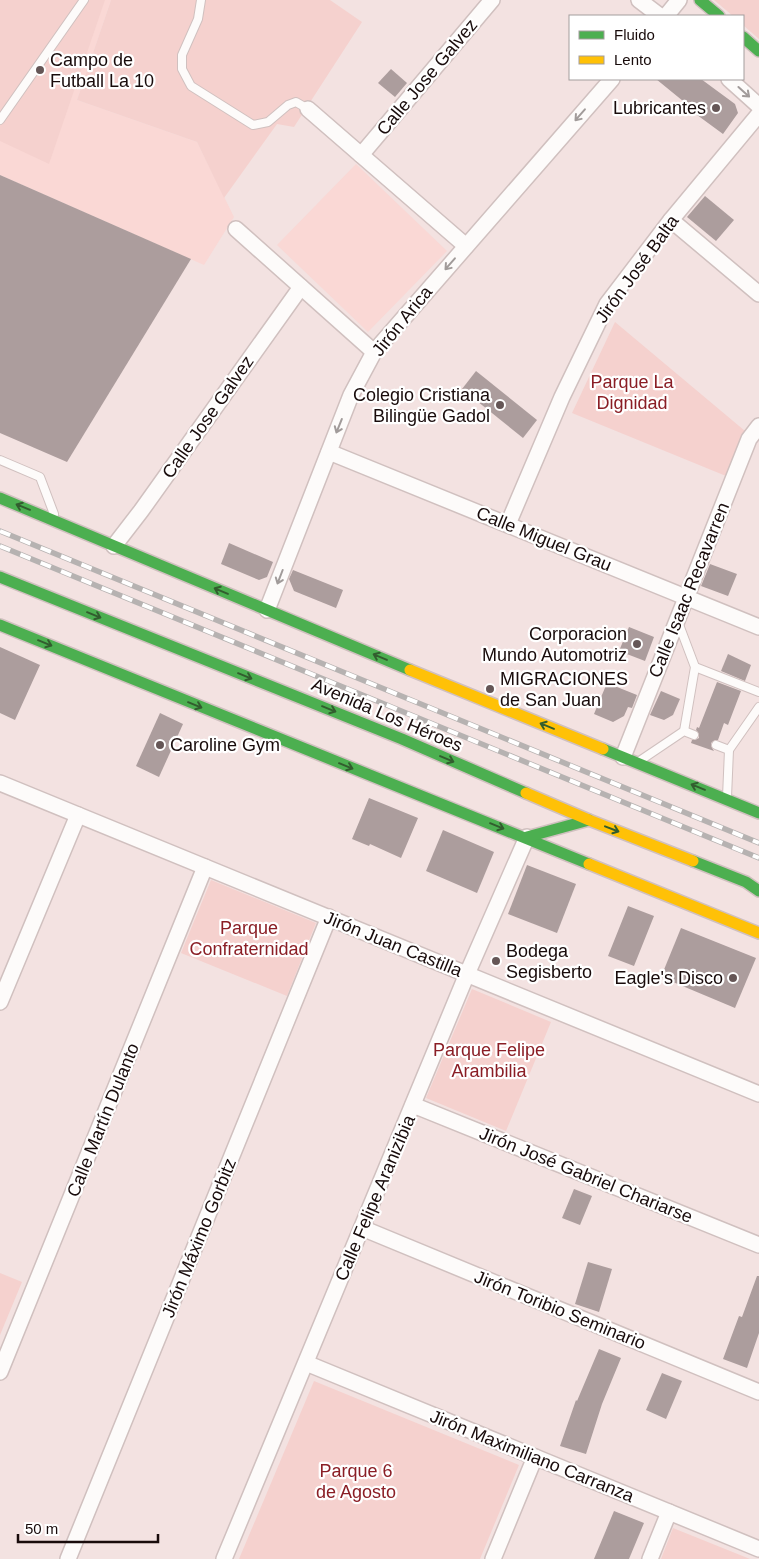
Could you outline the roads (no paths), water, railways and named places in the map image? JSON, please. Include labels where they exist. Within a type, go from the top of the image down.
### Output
[{"type":"main road","points":[[700,0],[718,15]]},
{"type":"main road","points":[[744,38],[759,51]]},
{"type":"main road","points":[[0,498],[623,757],[727,799],[757,807]]},
{"type":"main road","name":"Avenida Los Héroes","points":[[0,577],[402,739],[589,820],[746,882],[759,890]]},
{"type":"main road","points":[[0,624],[759,933]]},
{"type":"main road","points":[[526,837],[589,820]]},
{"type":"main road","points":[[746,882],[759,886]]},
{"type":"street","name":"Calle Jose Galvez","points":[[361,155],[492,0]]},
{"type":"street","points":[[639,0],[659,15]]},
{"type":"street","points":[[667,15],[679,0]]},
{"type":"street","name":"Jirón Arica","points":[[267,610],[351,396],[374,352],[611,80]]},
{"type":"street","points":[[730,80],[759,106]]},
{"type":"street","points":[[308,109],[466,246]]},
{"type":"street","name":"Jirón José Balta","points":[[508,524],[562,397],[602,314],[671,220],[759,114]]},
{"type":"street","points":[[671,220],[759,294]]},
{"type":"street","points":[[236,229],[374,352]]},
{"type":"street","name":"Calle Jose Galvez","points":[[114,546],[301,287]]},
{"type":"street","name":"Calle Isaac Recavarren","points":[[623,757],[749,439],[759,426]]},
{"type":"street","name":"Calle Miguel Grau","points":[[329,452],[759,627]]},
{"type":"street","name":"Jirón Juan Castilla","points":[[0,783],[759,1094]]},
{"type":"street","points":[[0,1002],[78,815]]},
{"type":"street","name":"Calle Felipe Aranizibia","points":[[224,1559],[467,974],[526,837]]},
{"type":"street","name":"Calle Martín Dulanto","points":[[0,1372],[205,867]]},
{"type":"street","name":"Jirón Máximo Gorbitz","points":[[68,1559],[328,917]]},
{"type":"street","name":"Jirón José Gabriel Chariarse","points":[[413,1105],[759,1245]]},
{"type":"street","name":"Jirón Toribio Seminario","points":[[362,1228],[759,1392]]},
{"type":"street","name":"Jirón Maximiliano Carranza","points":[[306,1363],[759,1549]]},
{"type":"street","points":[[493,1559],[535,1457]]},
{"type":"street","points":[[650,1559],[670,1512]]},
{"type":"lane","points":[[0,120],[84,0]]},
{"type":"lane","points":[[201,0],[198,19],[182,55],[182,69],[191,86],[253,125],[268,122],[288,105],[296,102],[308,109]]},
{"type":"lane","points":[[0,460],[40,477],[57,521]]},
{"type":"lane","points":[[637,762],[684,731],[695,667],[678,621]]},
{"type":"lane","points":[[695,667],[759,692]]},
{"type":"lane","points":[[727,799],[729,750],[759,707]]},
{"type":"lane","points":[[684,731],[694,735]]},
{"type":"lane","points":[[716,745],[729,750]]},
{"type":"railway","points":[[0,531],[759,843]]},
{"type":"railway","points":[[0,546],[759,858]]},
{"type":"place","name":"Campo de Futball La 10","points":[[40,70]]},
{"type":"place","name":"Lubricantes","points":[[716,108]]},
{"type":"place","name":"Colegio Cristiana Bilingüe Gadol","points":[[500,405]]},
{"type":"place","name":"Corporacion Mundo Automotriz","points":[[637,644]]},
{"type":"place","name":"MIGRACIONES de San Juan","points":[[490,689]]},
{"type":"place","name":"Caroline Gym","points":[[160,745]]},
{"type":"place","name":"Bodega Segisberto","points":[[496,961]]},
{"type":"place","name":"Eagle's Disco","points":[[733,978]]},
{"type":"park label","name":"Parque La Dignidad","points":[[632,392]]},
{"type":"park label","name":"Parque Confraternidad","points":[[249,938]]},
{"type":"park label","name":"Parque Felipe Arambilia","points":[[489,1060]]},
{"type":"park label","name":"Parque 6 de Agosto","points":[[356,1481]]}]
